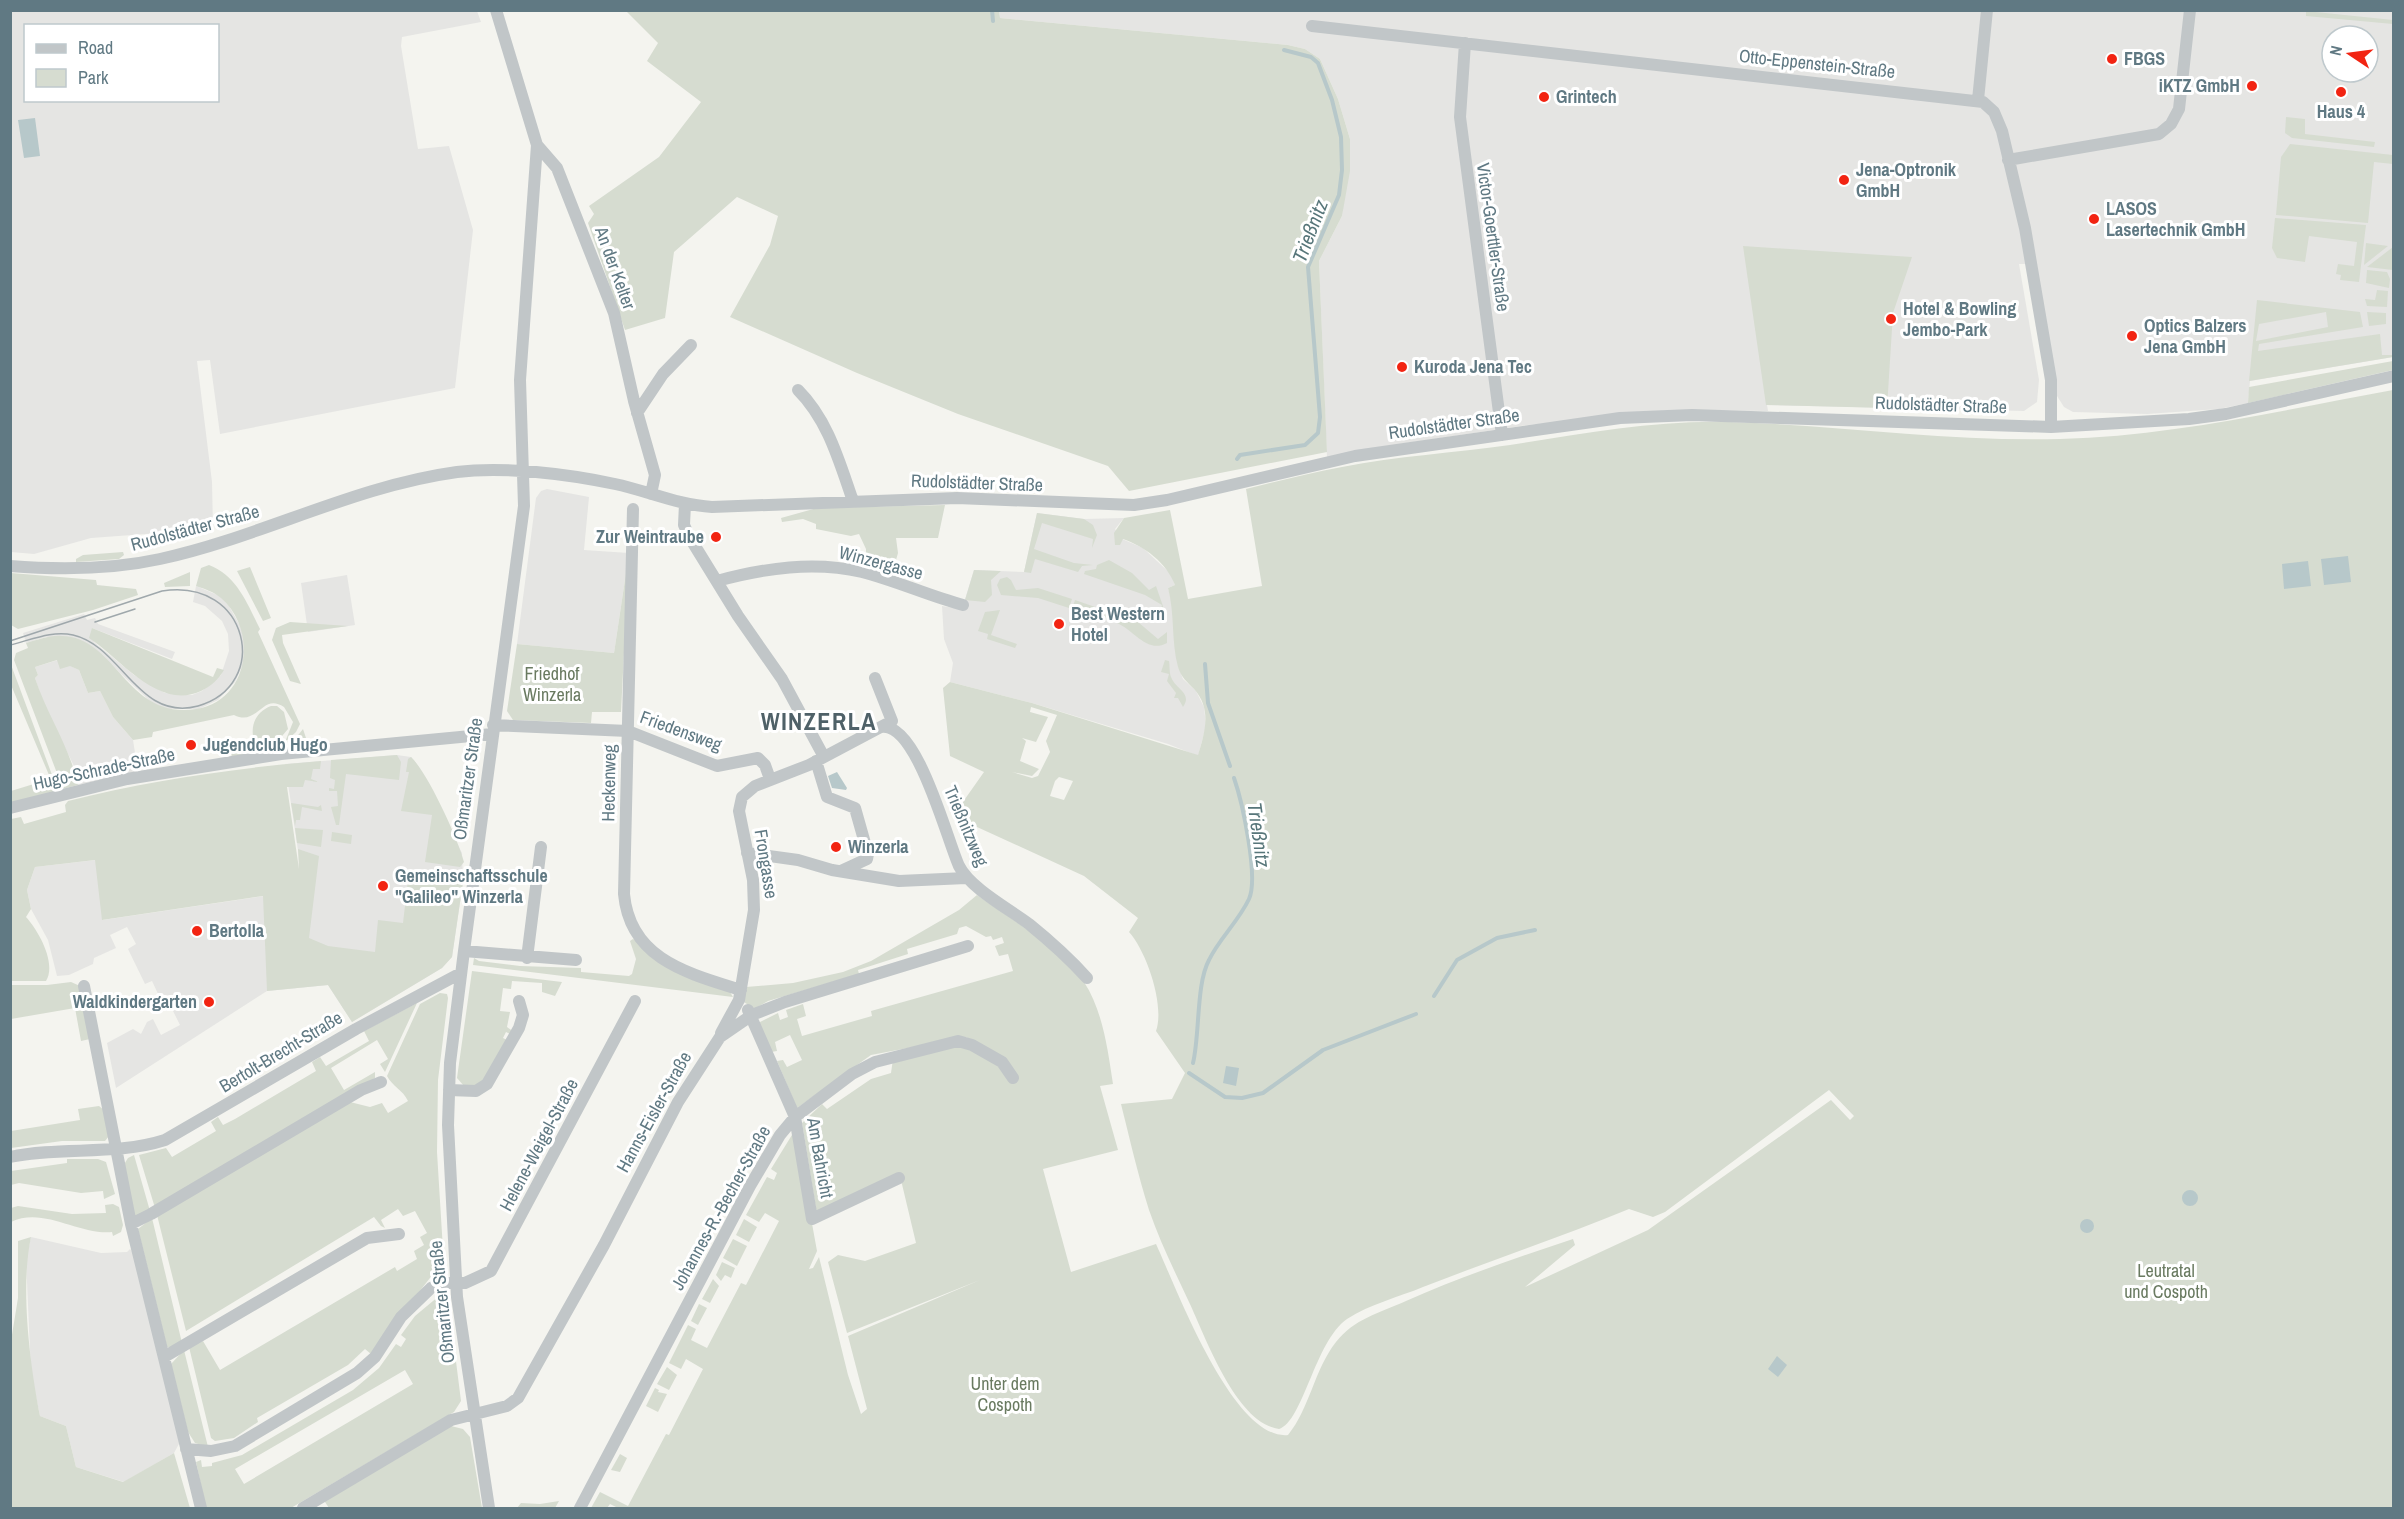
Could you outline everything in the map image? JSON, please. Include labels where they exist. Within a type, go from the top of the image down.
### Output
[{"type":"street","points":[[496,10],[537,146]]},
{"type":"street","points":[[1987,10],[1978,100],[1991,108],[1998,120],[2025,228],[2051,380],[2051,427]]},
{"type":"street","points":[[2008,160],[2159,134],[2167,129],[2178,109],[2190,10]]},
{"type":"street","name":"Otto-Eppenstein-Straße","points":[[1312,26],[1978,100]]},
{"type":"street","name":"Victor-Goerttler-Straße","points":[[1465,44],[1460,117],[1502,435]]},
{"type":"street","name":"An der Kelter","points":[[537,146],[557,168],[614,313],[655,475],[651,494]]},
{"type":"street","name":"Oßmaritzer Straße","points":[[489,1509],[456,1282],[449,1172],[449,1090],[461,973],[524,506],[519,403],[522,331],[537,146]]},
{"type":"street","points":[[638,413],[663,374],[691,345]]},
{"type":"street","name":"Rudolstädter Straße","points":[[10,566],[72,570],[119,567],[161,559],[229,540],[384,488],[460,472],[523,473],[590,480],[685,504],[729,507],[957,498],[1134,505],[1167,500],[1355,456],[1620,418],[1692,415],[2051,427],[2189,419],[2226,414],[2394,376]]},
{"type":"street","points":[[798,390],[810,402],[823,423],[853,501]]},
{"type":"street","points":[[685,504],[684,525],[717,581],[778,672],[820,759],[827,797],[850,804],[857,811],[868,854],[867,859],[839,871]]},
{"type":"street","name":"Heckenweg","points":[[633,509],[624,894],[629,924],[643,943],[666,961],[740,995]]},
{"type":"street","name":"Winzergasse","points":[[717,581],[780,568],[809,566],[842,568],[963,605]]},
{"type":"street","points":[[820,759],[892,721],[875,678]]},
{"type":"street","name":"Trießnitzweg","points":[[881,727],[895,730],[918,764],[936,799],[956,858],[966,878],[1050,941],[1086,978]]},
{"type":"street","name":"Friedensweg","points":[[493,730],[628,731],[715,766],[758,758],[765,765],[770,779]]},
{"type":"street","name":"Hugo-Schrade-Straße","points":[[10,808],[127,779],[281,754],[493,730]]},
{"type":"street","name":"Frongasse","points":[[720,1037],[740,995],[754,910],[753,880],[739,803],[747,791],[820,759]]},
{"type":"street","points":[[527,958],[541,847]]},
{"type":"street","points":[[747,853],[798,860],[839,871],[905,882],[966,878]]},
{"type":"street","name":"Hanns-Eisler-Straße","points":[[474,1414],[507,1406],[518,1398],[604,1245],[678,1101],[720,1037],[752,1015],[785,1002],[968,946]]},
{"type":"street","points":[[464,951],[527,958],[576,960]]},
{"type":"street","name":"Bertolt-Brecht-Straße","points":[[10,1157],[63,1150],[139,1149],[182,1132],[356,1029],[461,973]]},
{"type":"street","points":[[84,986],[131,1224],[201,1509]]},
{"type":"street","points":[[740,995],[752,1015]]},
{"type":"street","points":[[449,1090],[476,1091],[487,1084],[519,1028],[523,1015],[519,1001]]},
{"type":"street","name":"Helene-Weigel-Straße","points":[[456,1282],[480,1278],[495,1266],[635,1001]]},
{"type":"street","name":"Am Bahricht","points":[[752,1015],[795,1117],[812,1219],[899,1178]]},
{"type":"street","name":"Johannes-R.-Becher-Straße","points":[[580,1509],[750,1186],[780,1135],[795,1117],[836,1086],[875,1062],[958,1041],[972,1045],[1002,1062],[1012,1078]]},
{"type":"street","points":[[131,1224],[361,1090],[381,1082]]},
{"type":"street","points":[[164,1357],[368,1238],[399,1234]]},
{"type":"street","points":[[186,1449],[211,1451],[236,1446],[357,1374],[375,1357],[401,1317],[430,1288],[442,1282],[456,1282]]},
{"type":"street","points":[[303,1509],[451,1420],[474,1414]]},
{"type":"shaded area","points":[[10,11],[477,11],[481,22],[402,37],[401,46],[418,149],[449,146],[473,230],[455,388],[220,434],[210,360],[197,361],[212,482],[213,529],[91,538],[34,554],[11,552]]},
{"type":"shaded area","points":[[999,11],[2393,11],[2393,357],[2250,381],[2248,403],[2219,409],[2147,414],[2073,412],[2064,407],[2057,396],[2034,264],[2019,264],[2039,380],[2037,402],[2024,411],[1767,405],[1768,411],[1680,410],[1528,425],[1400,444],[1327,458],[1319,261],[1342,216],[1350,139],[1338,99],[1320,59],[1305,49],[1288,45],[1000,18]]},
{"type":"shaded area","points":[[35,118],[40,156],[24,158],[18,120]]},
{"type":"shaded area","points":[[547,489],[589,497],[584,550],[629,553],[614,653],[517,644],[536,498],[541,491]]},
{"type":"shaded area","name":"Best Western Hotel","points":[[1037,513],[1084,519],[1124,518],[1115,529],[1122,539],[1143,548],[1171,574],[1175,585],[1168,588],[1174,609],[1178,666],[1183,679],[1196,691],[1204,707],[1206,726],[1198,756],[1168,744],[1032,703],[950,682],[953,663],[944,639],[942,606],[962,609],[974,570],[1024,572]]},
{"type":"shaded area","points":[[2348,556],[2351,582],[2324,585],[2321,559]]},
{"type":"shaded area","points":[[2308,561],[2311,586],[2284,589],[2282,564]]},
{"type":"shaded area","points":[[347,575],[355,625],[308,632],[301,583]]},
{"type":"shaded area","points":[[196,586],[220,596],[229,606],[243,631],[246,643],[244,662],[235,682],[218,700],[199,709],[166,709],[152,703],[91,646],[77,639],[46,637],[26,643],[23,633],[84,614],[87,620],[95,618],[98,624],[175,652],[172,659],[92,628],[94,642],[134,675],[165,693],[192,695],[202,691],[221,675],[229,651],[228,634],[222,621],[205,606],[193,602]]},
{"type":"shaded area","points":[[58,660],[79,670],[88,693],[100,691],[113,717],[133,740],[138,772],[78,785],[74,766],[44,705],[35,678],[38,675],[35,667]]},
{"type":"shaded area","name":"Gemeinschaftsschule \"Galileo\" Winzerla","points":[[397,755],[411,757],[416,763],[462,853],[463,882],[452,957],[442,968],[352,1022],[328,985],[267,991],[116,1088],[107,1043],[133,1029],[141,1034],[147,1022],[153,1019],[161,1035],[180,1025],[172,1009],[166,1011],[152,981],[145,984],[128,949],[136,944],[127,927],[110,935],[116,948],[94,958],[93,964],[69,975],[57,976],[48,940],[31,909],[27,890],[35,867],[96,860],[103,920],[304,890],[285,764]]},
{"type":"shaded area","points":[[837,772],[846,790],[832,788],[828,776]]},
{"type":"shaded area","points":[[1226,1066],[1239,1068],[1236,1086],[1223,1083]]},
{"type":"shaded area","points":[[2190,1190],[2196,1192],[2198,1198],[2196,1204],[2190,1206],[2184,1204],[2182,1198],[2184,1192]]},
{"type":"shaded area","points":[[2087,1219],[2092,1221],[2094,1226],[2092,1231],[2087,1233],[2082,1231],[2080,1226],[2082,1221]]},
{"type":"shaded area","points":[[31,1237],[101,1253],[127,1252],[130,1249],[133,1252],[180,1442],[174,1453],[124,1482],[76,1467],[66,1426],[40,1416],[31,1373],[26,1259]]},
{"type":"shaded area","points":[[1777,1356],[1787,1365],[1778,1377],[1768,1369]]},
{"type":"green space","points":[[626,11],[999,11],[1000,18],[1288,45],[1305,49],[1320,59],[1338,99],[1350,139],[1350,171],[1342,216],[1319,261],[1327,452],[1129,491],[1108,466],[958,414],[857,373],[730,317],[770,245],[778,216],[737,197],[674,252],[665,318],[625,330],[588,223],[594,214],[589,206],[659,157],[701,102],[647,61],[658,43]]},
{"type":"green space","points":[[2306,11],[2393,20],[2393,24],[2306,16]]},
{"type":"green space","points":[[2286,117],[2305,119],[2305,134],[2375,142],[2374,147],[2292,138],[2285,133]]},
{"type":"green space","points":[[2290,144],[2393,155],[2393,164],[2374,162],[2368,223],[2276,215],[2281,157]]},
{"type":"green space","points":[[2275,218],[2366,225],[2359,282],[2340,280],[2341,275],[2336,274],[2338,264],[2354,266],[2357,242],[2309,236],[2305,262],[2277,258],[2272,248]]},
{"type":"green space","points":[[2366,243],[2388,246],[2364,265]]},
{"type":"green space","points":[[1743,246],[1912,257],[1893,313],[1887,408],[1766,405]]},
{"type":"green space","points":[[2393,247],[2393,270],[2367,267]]},
{"type":"green space","points":[[2367,270],[2387,272],[2390,279],[2389,288],[2366,283]]},
{"type":"green space","points":[[2377,290],[2388,291],[2387,307],[2367,306],[2365,299],[2375,300]]},
{"type":"green space","points":[[2257,300],[2360,312],[2363,327],[2259,344],[2258,351],[2380,334],[2382,355],[2392,355],[2393,346],[2393,357],[2249,381]],"holes":[[[2326,312],[2328,327],[2256,341],[2259,324]]]},
{"type":"green space","points":[[2367,312],[2386,313],[2386,324],[2369,326]]},
{"type":"green space","points":[[2393,361],[2393,370],[2248,403],[2249,387]]},
{"type":"green space","points":[[2393,390],[2393,1508],[618,1508],[610,1504],[607,1508],[591,1508],[600,1492],[628,1506],[666,1434],[669,1435],[703,1369],[686,1359],[681,1369],[669,1363],[688,1325],[696,1329],[691,1340],[707,1348],[741,1283],[746,1285],[779,1221],[765,1213],[759,1222],[746,1215],[767,1177],[774,1180],[777,1173],[771,1169],[795,1130],[817,1251],[809,1269],[813,1268],[819,1257],[848,1375],[861,1414],[867,1409],[848,1336],[980,1280],[847,1333],[828,1262],[838,1255],[865,1261],[916,1243],[901,1180],[818,1221],[802,1123],[822,1104],[827,1109],[871,1079],[891,1073],[893,1059],[959,1043],[984,1048],[966,1037],[871,1055],[797,1108],[777,1061],[783,1060],[787,1067],[802,1060],[790,1035],[775,1042],[777,1051],[771,1052],[758,1023],[778,1013],[780,1020],[788,1017],[786,1010],[803,1004],[806,1016],[797,1019],[802,1036],[872,1016],[871,1011],[1013,971],[1008,954],[999,956],[995,946],[1004,943],[1002,937],[993,940],[991,936],[986,937],[966,926],[959,928],[957,934],[907,949],[908,954],[858,970],[859,974],[768,1001],[754,1009],[744,1002],[746,987],[793,983],[843,972],[871,961],[959,910],[977,895],[1035,935],[1075,971],[1090,993],[1104,1032],[1113,1084],[1100,1086],[1118,1150],[1043,1169],[1071,1272],[1156,1244],[1192,1325],[1227,1389],[1247,1414],[1267,1430],[1288,1435],[1302,1413],[1322,1365],[1336,1342],[1343,1334],[1368,1317],[1468,1276],[1573,1239],[1575,1245],[1525,1287],[1648,1230],[1831,1100],[1850,1120],[1854,1116],[1829,1090],[1665,1212],[1653,1217],[1629,1209],[1365,1309],[1347,1319],[1326,1344],[1303,1397],[1288,1423],[1279,1429],[1263,1423],[1249,1412],[1224,1377],[1158,1234],[1141,1184],[1121,1104],[1172,1099],[1185,1073],[1156,1031],[1158,1008],[1153,980],[1142,952],[1129,932],[1138,918],[1084,876],[953,816],[984,772],[950,756],[943,688],[950,682],[1032,703],[1198,755],[1205,729],[1205,713],[1200,697],[1183,677],[1178,667],[1168,588],[1175,585],[1166,569],[1147,551],[1123,539],[1120,545],[1115,545],[1114,533],[1124,518],[1170,510],[1188,599],[1262,586],[1246,489],[1363,463],[1619,429],[1701,422],[1770,424],[1977,438],[2102,437],[2269,414]],"holes":[[[1031,707],[1057,715],[1046,741],[1050,752],[1038,776],[1032,778],[1012,772],[1032,776],[1039,769],[1020,761],[1026,741],[1022,738],[1036,742],[1048,717],[1030,712]],[[1059,777],[1073,781],[1064,800],[1050,796],[1055,781]]]},
{"type":"green space","points":[[945,505],[938,538],[896,538],[898,553],[892,574],[866,567],[866,549],[859,534],[851,536],[816,529],[816,524],[803,519],[782,522],[781,518],[817,508]]},
{"type":"green space","points":[[1037,513],[1084,519],[1093,525],[1097,535],[1092,548],[1093,539],[1042,523],[1034,549],[1074,563],[1093,565],[1082,566],[1078,572],[1035,559],[1031,573],[1024,572]]},
{"type":"green space","points":[[123,552],[124,555],[119,559],[76,562],[76,559],[83,555]]},
{"type":"green space","name":"Friedhof Winzerla","points":[[629,553],[621,712],[592,712],[591,723],[513,720],[507,711],[517,644],[614,653]]},
{"type":"green space","points":[[1109,560],[1132,573],[1149,590],[1156,586],[1165,612],[1159,614],[1162,605],[1145,595],[1084,574],[1085,571],[1096,569],[1097,565]]},
{"type":"green space","points":[[209,565],[234,583],[260,629],[258,632],[300,724],[296,732],[285,742],[293,722],[284,707],[270,704],[249,717],[234,715],[153,732],[152,737],[133,740],[113,717],[100,691],[88,693],[79,670],[70,666],[60,669],[57,660],[35,667],[38,675],[35,678],[70,757],[78,785],[63,789],[14,660],[16,653],[28,648],[26,643],[48,637],[62,636],[81,640],[96,649],[137,691],[153,702],[172,709],[196,709],[214,703],[228,693],[237,679],[243,663],[244,646],[241,628],[233,612],[221,598],[196,586],[201,568]]},
{"type":"green space","points":[[250,567],[271,618],[263,621],[237,571]]},
{"type":"green space","points":[[974,570],[1001,571],[991,580],[992,595],[985,602],[965,600]]},
{"type":"green space","points":[[190,572],[190,586],[165,587],[164,583]]},
{"type":"green space","points":[[11,573],[96,580],[97,585],[136,589],[138,595],[93,610],[18,629],[11,625]]},
{"type":"green space","points":[[1007,577],[1016,590],[1038,588],[1072,599],[1069,608],[1038,598],[1001,595],[997,585],[1000,579]]},
{"type":"green space","points":[[1075,600],[1138,622],[1158,639],[1167,632],[1167,643],[1153,646],[1117,623],[1072,609]]},
{"type":"green space","points":[[1000,610],[991,635],[1017,644],[1015,648],[987,639],[988,634],[978,631],[985,612]]},
{"type":"green space","points":[[290,622],[348,626],[282,635],[283,643],[301,684],[290,681],[272,640],[276,628]]},
{"type":"green space","points":[[92,628],[213,677],[217,668],[224,670],[220,677],[201,691],[185,695],[170,694],[140,680],[89,638]]},
{"type":"green space","points":[[1165,660],[1169,661],[1173,681],[1185,695],[1186,702],[1183,707],[1178,698],[1174,698],[1176,693],[1167,681],[1169,674],[1161,672]]},
{"type":"green space","points":[[10,662],[58,791],[11,803],[11,791],[37,783],[38,779],[49,775],[11,685]]},
{"type":"green space","points":[[271,706],[277,706],[284,712],[288,729],[277,742],[260,743],[253,736],[254,722],[262,711]]},
{"type":"green space","points":[[303,729],[306,738],[297,747],[232,757],[231,753],[243,748],[250,739],[265,747],[279,748],[291,742]]},
{"type":"green space","points":[[397,755],[401,762],[399,780],[346,774],[339,825],[336,825],[331,807],[338,806],[337,791],[329,791],[329,788],[334,789],[335,780],[330,778],[331,760]]},
{"type":"green space","points":[[411,757],[426,777],[449,823],[464,862],[460,867],[425,862],[432,815],[401,811],[409,772],[406,772],[408,759]]},
{"type":"green space","points":[[321,761],[320,769],[313,769],[311,779],[319,782],[305,780],[303,787],[287,787],[299,869],[298,849],[319,856],[309,938],[328,946],[375,952],[378,920],[403,923],[408,880],[420,882],[422,870],[459,876],[463,882],[452,957],[442,968],[352,1022],[328,985],[267,991],[263,896],[102,920],[95,860],[35,867],[27,890],[31,909],[26,917],[45,947],[49,974],[46,981],[11,981],[11,819],[21,817],[24,824],[66,812],[65,805],[68,801],[162,781],[225,771]]},
{"type":"green space","points":[[291,803],[318,807],[321,805],[322,811],[302,807],[300,820],[296,820],[295,826]]},
{"type":"green space","points":[[295,828],[323,830],[321,847],[297,843]]},
{"type":"green space","points":[[332,832],[352,835],[351,844],[331,841]]},
{"type":"green space","points":[[633,939],[730,992],[733,997],[473,965],[474,958],[479,961],[520,966],[581,968],[581,972],[629,976],[632,974],[636,959],[630,941]]},
{"type":"green space","points":[[472,971],[562,982],[555,996],[542,992],[542,983],[512,981],[511,989],[503,988],[500,1011],[510,1012],[507,1027],[514,1032],[512,1035],[506,1032],[503,1038],[509,1041],[495,1067],[478,1086],[464,1086],[457,1078]]},
{"type":"green space","points":[[71,982],[80,986],[90,1039],[81,1041],[75,1008],[11,1019],[11,985]]},
{"type":"green space","points":[[440,993],[447,994],[448,998],[438,1080],[437,1152],[443,1250],[440,1265],[371,1354],[365,1349],[348,1365],[257,1418],[258,1422],[234,1438],[215,1441],[211,1438],[189,1347],[203,1341],[220,1370],[395,1267],[397,1271],[417,1259],[414,1251],[424,1245],[420,1237],[427,1233],[415,1211],[403,1216],[398,1209],[381,1220],[385,1228],[374,1217],[186,1331],[157,1215],[350,1102],[370,1107],[382,1103],[388,1113],[408,1101],[387,1076],[420,1004]]},
{"type":"green space","points":[[417,1003],[385,1072],[380,1064],[388,1059],[377,1040],[331,1068],[344,1090],[375,1072],[375,1078],[155,1208],[139,1155],[166,1148],[172,1157],[216,1131],[211,1122],[218,1117],[223,1125],[235,1119],[316,1071],[312,1062],[320,1057],[326,1066],[369,1041],[364,1031]]},
{"type":"green space","points":[[99,1106],[104,1110],[109,1136],[105,1141],[62,1141],[11,1148],[11,1131],[80,1120],[78,1109]]},
{"type":"green space","points":[[134,1155],[150,1211],[139,1216],[134,1215],[123,1166],[128,1158]]},
{"type":"green space","points":[[67,1159],[98,1159],[106,1162],[115,1194],[104,1199],[103,1191],[81,1193],[19,1183],[11,1185],[11,1171],[67,1163]]},
{"type":"green space","points":[[113,1204],[119,1207],[123,1225],[121,1232],[113,1236],[112,1232],[99,1232],[36,1217],[11,1222],[11,1208],[18,1206],[72,1214],[106,1213],[105,1205]]},
{"type":"green space","points":[[152,1218],[182,1343],[172,1348],[167,1347],[138,1229]]},
{"type":"green space","points":[[744,1219],[757,1227],[749,1242],[736,1235]]},
{"type":"green space","points":[[31,1237],[26,1279],[26,1303],[30,1350],[40,1416],[66,1426],[76,1467],[123,1482],[174,1453],[190,1508],[11,1508],[10,1347],[18,1298],[18,1241]]},
{"type":"green space","points":[[733,1239],[747,1246],[737,1266],[723,1258]]},
{"type":"green space","points":[[722,1262],[735,1268],[731,1278],[725,1275],[721,1281],[716,1275]]},
{"type":"green space","points":[[713,1279],[719,1286],[710,1303],[702,1299]]},
{"type":"green space","points":[[439,1296],[446,1300],[449,1306],[461,1401],[454,1412],[291,1508],[206,1508],[196,1462],[201,1460],[202,1467],[212,1466],[212,1463],[242,1455],[353,1390],[379,1368],[396,1344],[401,1347],[406,1339],[401,1335],[415,1316]],"holes":[[[405,1370],[413,1384],[244,1484],[235,1469]]]},
{"type":"green space","points":[[699,1304],[707,1308],[698,1325],[691,1321]]},
{"type":"green space","points":[[184,1350],[208,1447],[195,1443],[188,1432],[171,1364]]},
{"type":"green space","points":[[667,1367],[677,1375],[669,1390],[657,1384]]},
{"type":"green space","points":[[655,1388],[659,1390],[658,1392],[667,1394],[658,1412],[646,1406]]},
{"type":"green space","points":[[451,1426],[463,1429],[470,1437],[482,1508],[329,1508],[323,1499]]},
{"type":"green space","points":[[620,1454],[627,1458],[620,1472],[611,1470]]},
{"type":"green space","points":[[559,1501],[555,1508],[517,1508],[521,1503],[540,1504]]},
{"type":"waterway","name":"Trießnitz","points":[[992,10],[993,21]]},
{"type":"waterway","name":"Trießnitz","points":[[1237,459],[1240,455],[1305,445],[1318,433],[1320,417],[1308,267],[1339,195],[1342,170],[1341,137],[1332,100],[1318,63],[1311,57],[1284,50]]},
{"type":"waterway","name":"Trießnitz","points":[[1205,664],[1208,703],[1230,766]]},
{"type":"waterway","name":"Trießnitz","points":[[1193,1063],[1205,970],[1213,952],[1245,907],[1252,888],[1251,857],[1234,778]]},
{"type":"waterway","name":"Trießnitz","points":[[1434,996],[1457,960],[1497,938],[1535,930]]},
{"type":"waterway","name":"Trießnitz","points":[[1189,1073],[1225,1097],[1242,1098],[1263,1093],[1323,1050],[1416,1014]]},
{"type":"tram line","points":[[10,641],[162,591],[192,591],[215,600],[231,616],[240,635],[242,657],[236,677],[221,694],[198,706],[177,708],[160,703],[145,693],[105,653],[90,642],[73,635],[42,636],[10,645]]},
{"type":"tram line","points":[[95,622],[135,609]]},
{"type":"place","name":"FBGS","points":[[2112,59]]},
{"type":"place","name":"iKTZ GmbH","points":[[2252,86]]},
{"type":"place","name":"Haus 4","points":[[2341,92]]},
{"type":"place","name":"Grintech","points":[[1544,97]]},
{"type":"place","name":"Jena-Optronik GmbH","points":[[1844,180]]},
{"type":"place","name":"LASOS Lasertechnik GmbH","points":[[2094,219]]},
{"type":"place","name":"Hotel & Bowling Jembo-Park","points":[[1891,319]]},
{"type":"place","name":"Optics Balzers Jena GmbH","points":[[2132,336]]},
{"type":"place","name":"Kuroda Jena Tec","points":[[1402,367]]},
{"type":"place","name":"Zur Weintraube","points":[[716,537]]},
{"type":"place","name":"Best Western Hotel","points":[[1059,624]]},
{"type":"place","name":"Jugendclub Hugo","points":[[191,745]]},
{"type":"place","name":"Winzerla","points":[[836,847]]},
{"type":"place","name":"Gemeinschaftsschule \"Galileo\" Winzerla","points":[[383,886]]},
{"type":"place","name":"Bertolla","points":[[197,931]]},
{"type":"place","name":"Waldkindergarten","points":[[209,1002]]},
{"type":"district","name":"WINZERLA","points":[[819,722]]},
{"type":"park label","name":"Leutratal und Cospoth","points":[[2166,1281]]},
{"type":"park label","name":"Unter dem Cospoth","points":[[1005,1394]]}]
